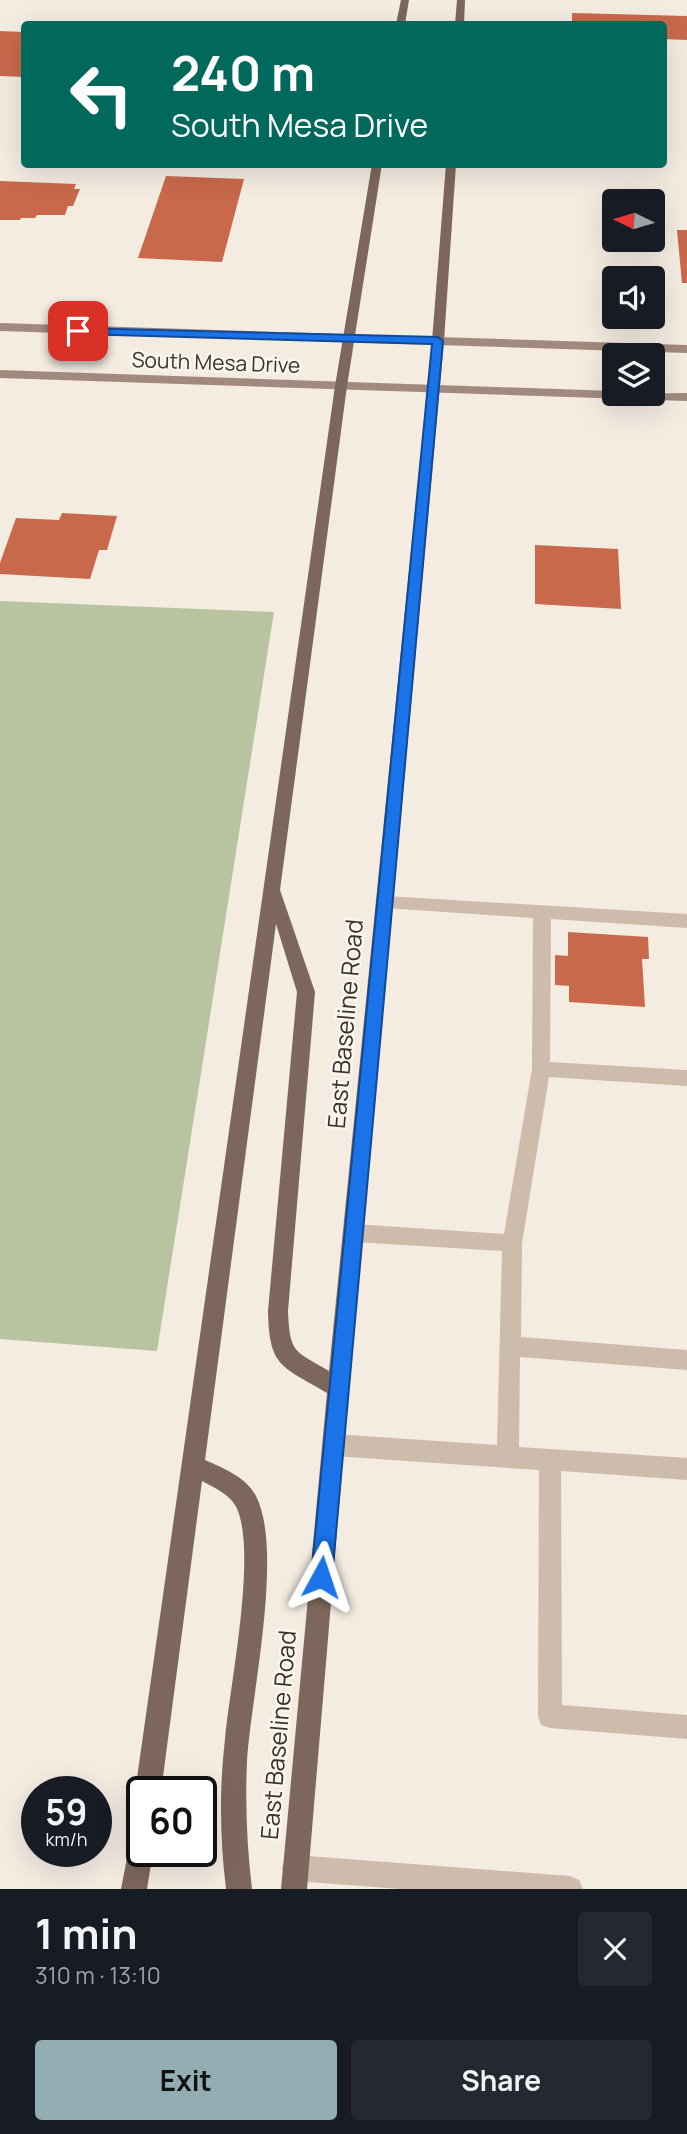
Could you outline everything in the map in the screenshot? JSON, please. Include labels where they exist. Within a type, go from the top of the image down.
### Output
[{"type":"main road","points":[[402,21],[405,0]]},
{"type":"main road","points":[[460,21],[461,0]]},
{"type":"main road","points":[[150,1776],[341,386],[376,168]]},
{"type":"main road","name":"East Baseline Road","points":[[295,1879],[338,1388],[438,341],[451,168]]},
{"type":"main road","name":"South Mesa Drive","points":[[0,327],[687,349]]},
{"type":"main road","name":"South Mesa Drive","points":[[0,374],[687,397]]},
{"type":"main road","points":[[273,888],[306,992],[278,1311],[279,1340],[288,1357],[338,1388]]},
{"type":"main road","points":[[194,1466],[230,1485],[247,1503],[256,1549],[235,1761],[233,1847],[239,1889]]},
{"type":"main road","points":[[134,1889],[137,1867]]},
{"type":"lane","points":[[386,902],[687,921]]},
{"type":"lane","points":[[508,1457],[512,1243],[541,1069],[542,912]]},
{"type":"lane","points":[[541,1069],[687,1078]]},
{"type":"lane","points":[[354,1233],[512,1243]]},
{"type":"lane","points":[[510,1346],[687,1360]]},
{"type":"lane","points":[[333,1445],[687,1469]]},
{"type":"lane","points":[[551,1460],[550,1716],[687,1727]]},
{"type":"lane","points":[[295,1879],[570,1889]]},
{"type":"green space","points":[[0,601],[274,612],[157,1351],[0,1339]]},
{"type":"building","points":[[572,13],[687,16],[687,40],[667,39],[667,21],[572,21]]},
{"type":"building","points":[[0,31],[21,32],[21,77],[0,76]]},
{"type":"building","points":[[166,176],[244,179],[222,262],[138,258]]},
{"type":"building","points":[[0,181],[76,184],[74,189],[80,189],[73,206],[68,206],[65,215],[37,215],[35,218],[0,220]]},
{"type":"building","points":[[677,230],[687,230],[687,283],[682,283]]},
{"type":"building","points":[[62,513],[117,516],[107,550],[99,550],[90,579],[0,574],[0,563],[16,518],[59,520]]},
{"type":"building","points":[[535,545],[618,549],[621,609],[535,604]]},
{"type":"building","points":[[568,932],[648,937],[649,959],[642,959],[645,1007],[569,1002],[569,986],[555,985],[555,955],[568,956]]},
{"type":"route","points":[[78,331],[438,341],[321,1577]]}]
